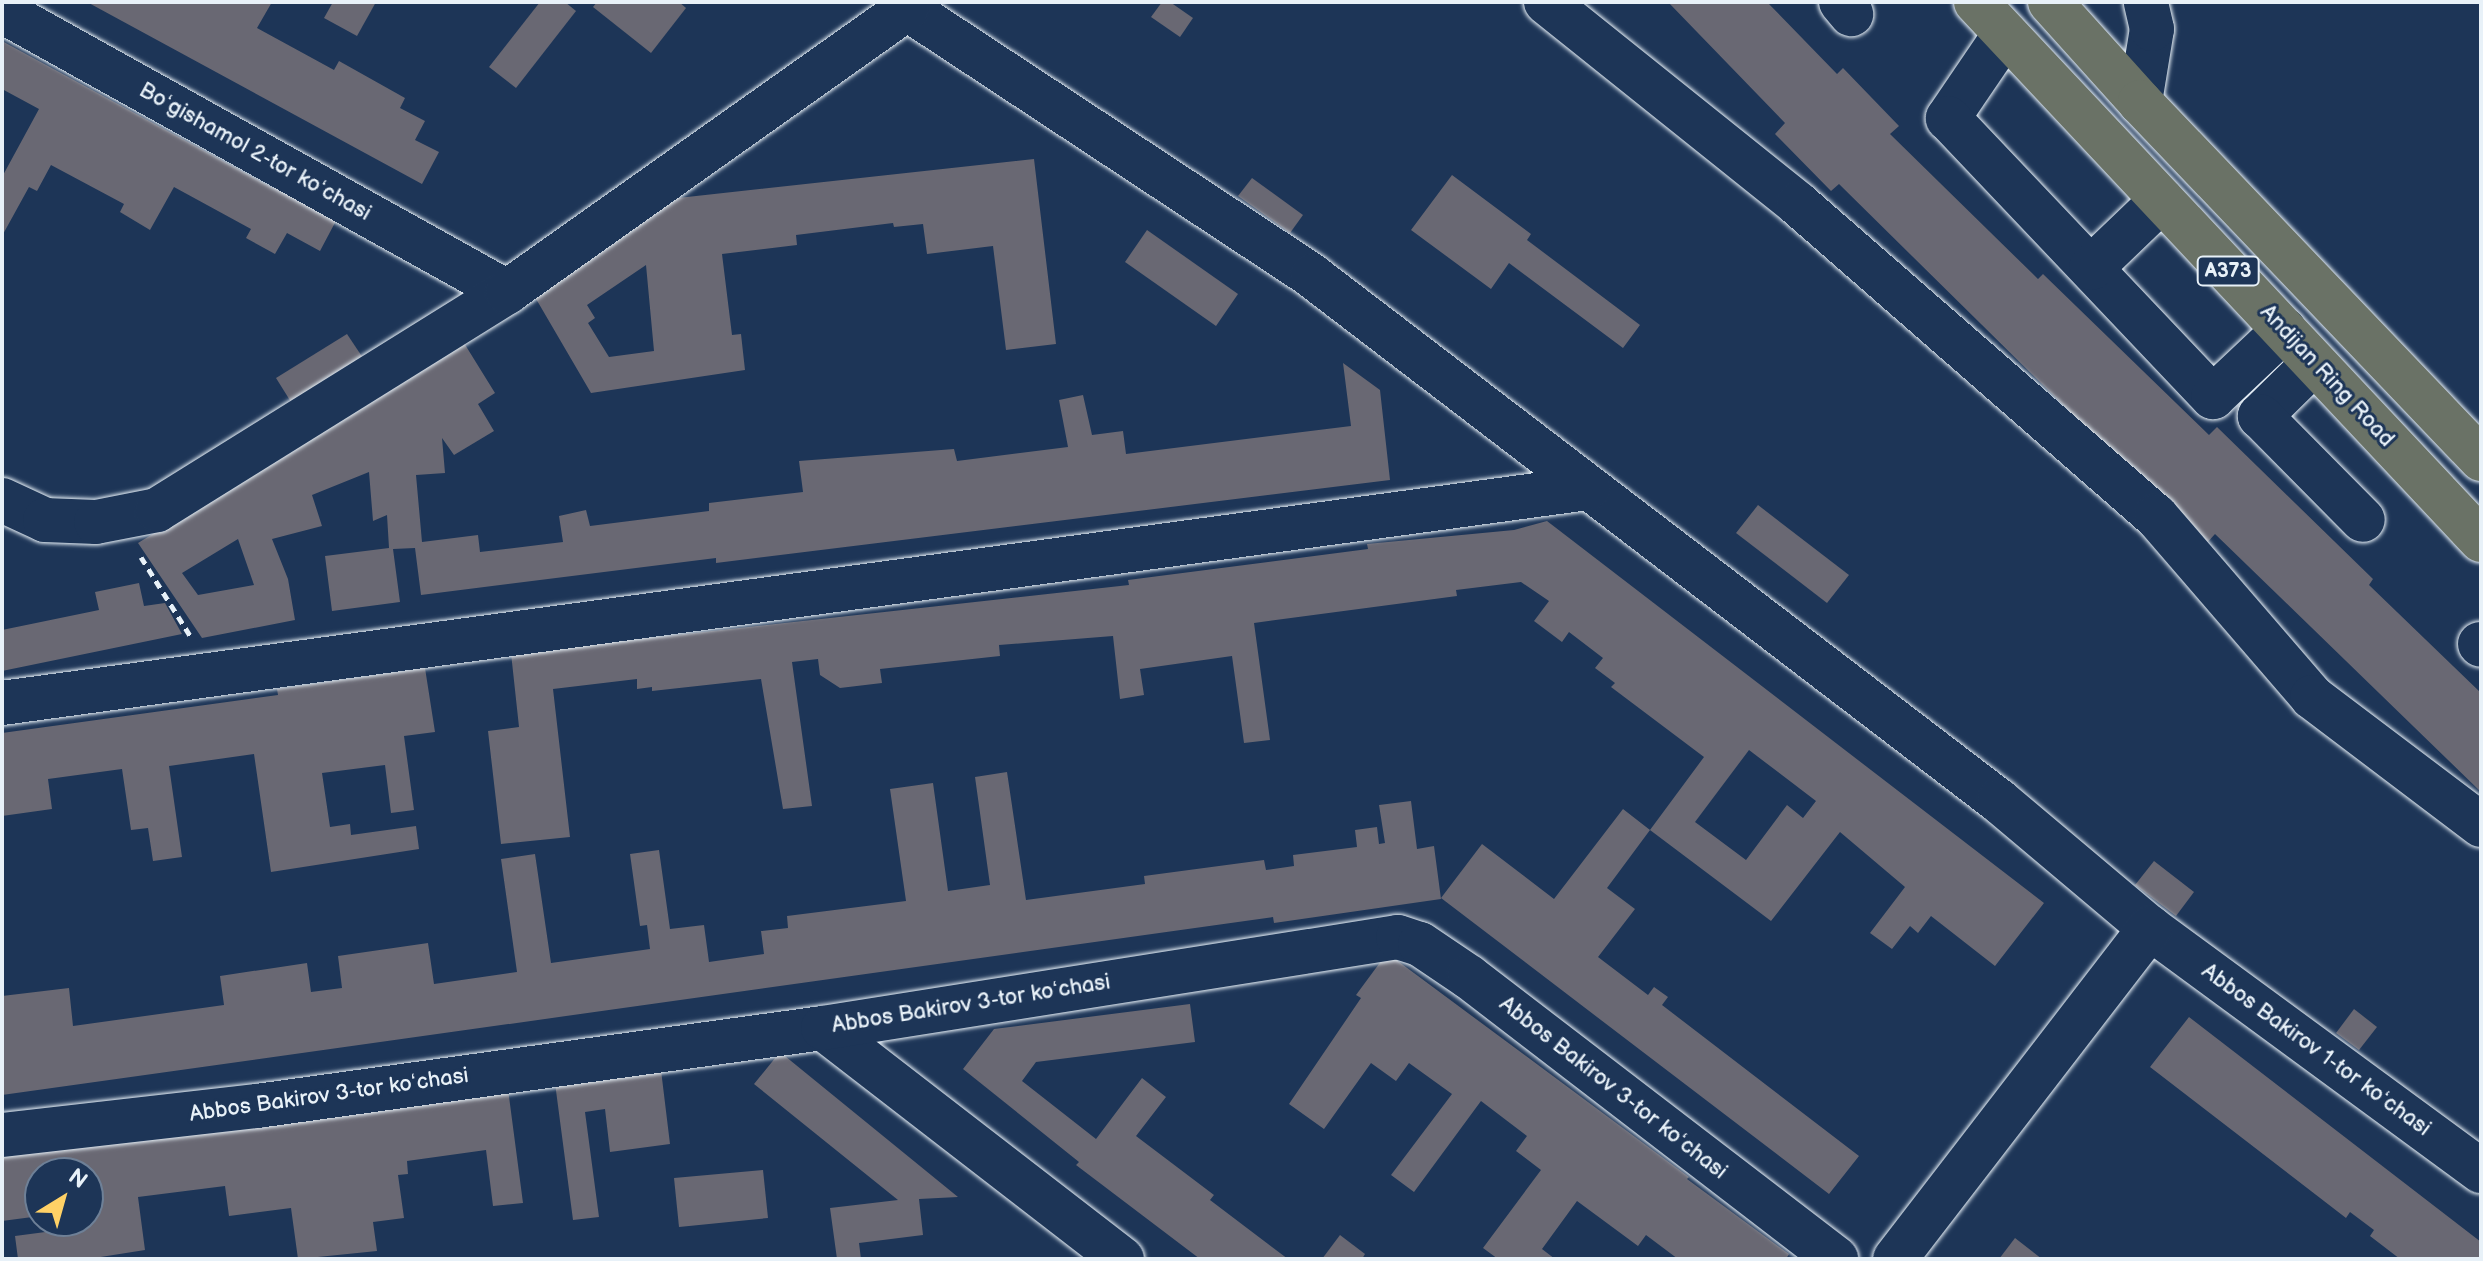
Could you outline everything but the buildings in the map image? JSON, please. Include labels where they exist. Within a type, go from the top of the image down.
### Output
[{"type":"highway","name":"Andijan Ring Road","points":[[1976,2],[2481,540]]},
{"type":"highway","name":"A373","points":[[2050,2],[2140,102],[2481,459]]},
{"type":"street","points":[[1546,2],[1798,204],[2156,516],[2312,697],[2481,825]]},
{"type":"street","points":[[2140,102],[2152,29],[2146,2]]},
{"type":"street","points":[[2,500],[45,520],[117,519],[157,510],[507,292],[902,6]]},
{"type":"street","name":"Abbos Bakirov 1-tor koʻchasi","points":[[902,6],[1312,276],[1999,801],[2150,928],[2481,1171]]},
{"type":"street","name":"Boʻgishamol 2-tor koʻchasi","points":[[2,11],[507,292]]},
{"type":"street","points":[[2005,34],[1948,118],[2213,397],[2284,330]]},
{"type":"street","points":[[2091,268],[2162,200]]},
{"type":"street","points":[[2314,363],[2260,416],[2363,520]]},
{"type":"street","points":[[2,703],[1588,488]]},
{"type":"street","points":[[1895,1259],[2150,928]]},
{"type":"street","name":"Abbos Bakirov 3-tor koʻchasi","points":[[2,1135],[257,1106],[823,1028],[1398,937],[1420,944],[1469,977],[1836,1259]]},
{"type":"street","points":[[823,1028],[1122,1259]]},
{"type":"path","points":[[117,519],[192,638],[219,673]]}]
